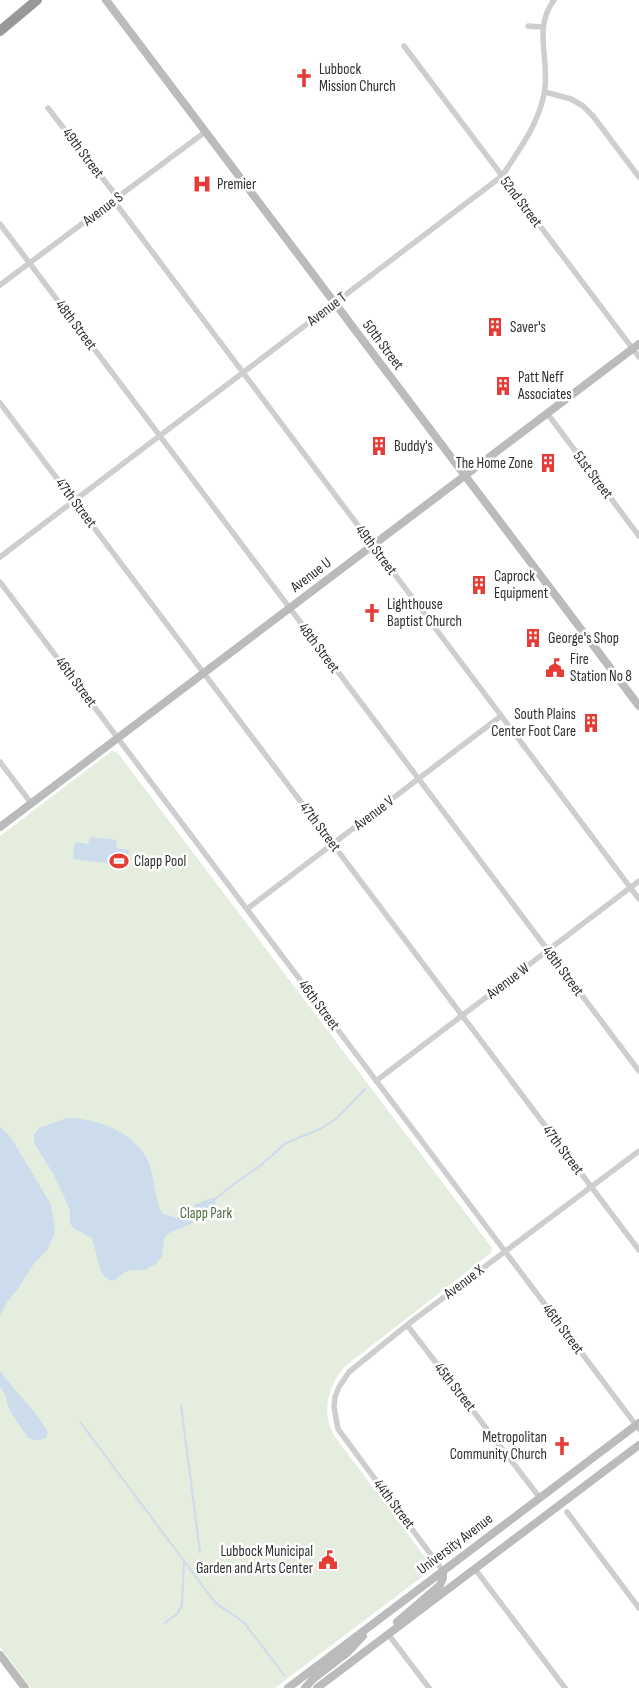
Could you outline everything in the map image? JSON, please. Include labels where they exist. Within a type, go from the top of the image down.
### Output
[{"type":"highway","points":[[0,30],[37,0]]},
{"type":"main road","name":"50th Street","points":[[106,0],[639,706]]},
{"type":"main road","name":"Avenue U","points":[[0,827],[636,347]]},
{"type":"main road","name":"University Avenue","points":[[288,1688],[638,1426]]},
{"type":"main road","points":[[317,1688],[639,1445]]},
{"type":"main road","points":[[388,1634],[400,1618],[440,1585],[443,1571]]},
{"type":"main road","points":[[306,1688],[313,1679],[348,1652],[378,1620]]},
{"type":"main road","points":[[0,1655],[25,1688]]},
{"type":"street","name":"Avenue T","points":[[0,556],[502,176],[532,131],[538,117],[545,92],[542,27],[554,0]]},
{"type":"street","points":[[528,26],[542,27]]},
{"type":"street","name":"52nd Street","points":[[404,46],[502,176],[636,347],[639,357]]},
{"type":"street","points":[[545,92],[571,99],[583,106],[593,116],[639,177]]},
{"type":"street","name":"49th Street","points":[[48,108],[242,372],[639,898]]},
{"type":"street","name":"Avenue S","points":[[0,286],[205,132]]},
{"type":"street","name":"48th Street","points":[[0,224],[639,1071]]},
{"type":"street","name":"47th Street","points":[[0,403],[639,1250]]},
{"type":"street","name":"51st Street","points":[[547,413],[639,536]]},
{"type":"street","name":"46th Street","points":[[0,582],[638,1426]]},
{"type":"street","name":"Avenue V","points":[[247,909],[502,716]]},
{"type":"street","points":[[0,762],[31,803]]},
{"type":"street","name":"Avenue W","points":[[376,1081],[639,881]]},
{"type":"street","name":"Avenue X","points":[[344,1439],[338,1429],[334,1407],[339,1387],[349,1372],[407,1325],[639,1151]]},
{"type":"street","name":"45th Street","points":[[407,1325],[540,1498]]},
{"type":"street","name":"44th Street","points":[[344,1439],[443,1571]]},
{"type":"street","points":[[567,1512],[639,1608]]},
{"type":"street","points":[[475,1569],[565,1688]]},
{"type":"street","points":[[388,1634],[429,1688]]},
{"type":"green space","name":"Clapp Park","points":[[112,751],[117,752],[492,1248],[491,1253],[344,1367],[333,1383],[328,1401],[328,1419],[335,1437],[431,1565],[431,1570],[275,1688],[31,1688],[0,1647],[0,836]]},
{"type":"water","points":[[90,837],[117,840],[116,848],[129,850],[127,866],[73,859],[75,842],[88,844]]},
{"type":"water","points":[[67,1118],[102,1124],[125,1135],[134,1142],[148,1161],[157,1201],[162,1213],[176,1218],[191,1211],[196,1204],[212,1198],[216,1202],[213,1209],[197,1218],[191,1224],[169,1233],[164,1238],[162,1256],[156,1264],[144,1270],[131,1270],[123,1273],[112,1281],[105,1277],[101,1272],[92,1238],[73,1228],[70,1223],[70,1210],[54,1175],[34,1143],[34,1135],[39,1128]]},
{"type":"water","points":[[0,1127],[10,1136],[51,1205],[55,1229],[47,1250],[33,1265],[0,1316]]},
{"type":"water","points":[[0,1371],[43,1424],[48,1432],[46,1438],[34,1440],[28,1438],[12,1414],[6,1396],[0,1387]]},
{"type":"waterway","points":[[214,1200],[260,1166],[286,1143],[320,1129],[336,1119],[365,1089]]},
{"type":"waterway","points":[[181,1405],[200,1552]]},
{"type":"waterway","points":[[80,1422],[214,1601],[245,1624],[285,1676]]},
{"type":"waterway","points":[[165,1623],[177,1614],[182,1605],[184,1563]]},
{"type":"place","name":"Lubbock Mission Church","points":[[304,78]]},
{"type":"place","name":"Premier","points":[[202,184]]},
{"type":"place","name":"Saver's","points":[[495,327]]},
{"type":"place","name":"Patt Neff Associates","points":[[503,386]]},
{"type":"place","name":"Buddy's","points":[[379,446]]},
{"type":"place","name":"The Home Zone","points":[[548,463]]},
{"type":"place","name":"Caprock Equipment","points":[[479,585]]},
{"type":"place","name":"Lighthouse Baptist Church","points":[[372,613]]},
{"type":"place","name":"George's Shop","points":[[533,638]]},
{"type":"place","name":"Fire Station No 8","points":[[555,668]]},
{"type":"place","name":"South Plains Center Foot Care","points":[[591,723]]},
{"type":"place","name":"Clapp Pool","points":[[119,861]]},
{"type":"place","name":"Metropolitan Community Church","points":[[562,1446]]},
{"type":"place","name":"Lubbock Municipal Garden and Arts Center","points":[[328,1560]]}]
